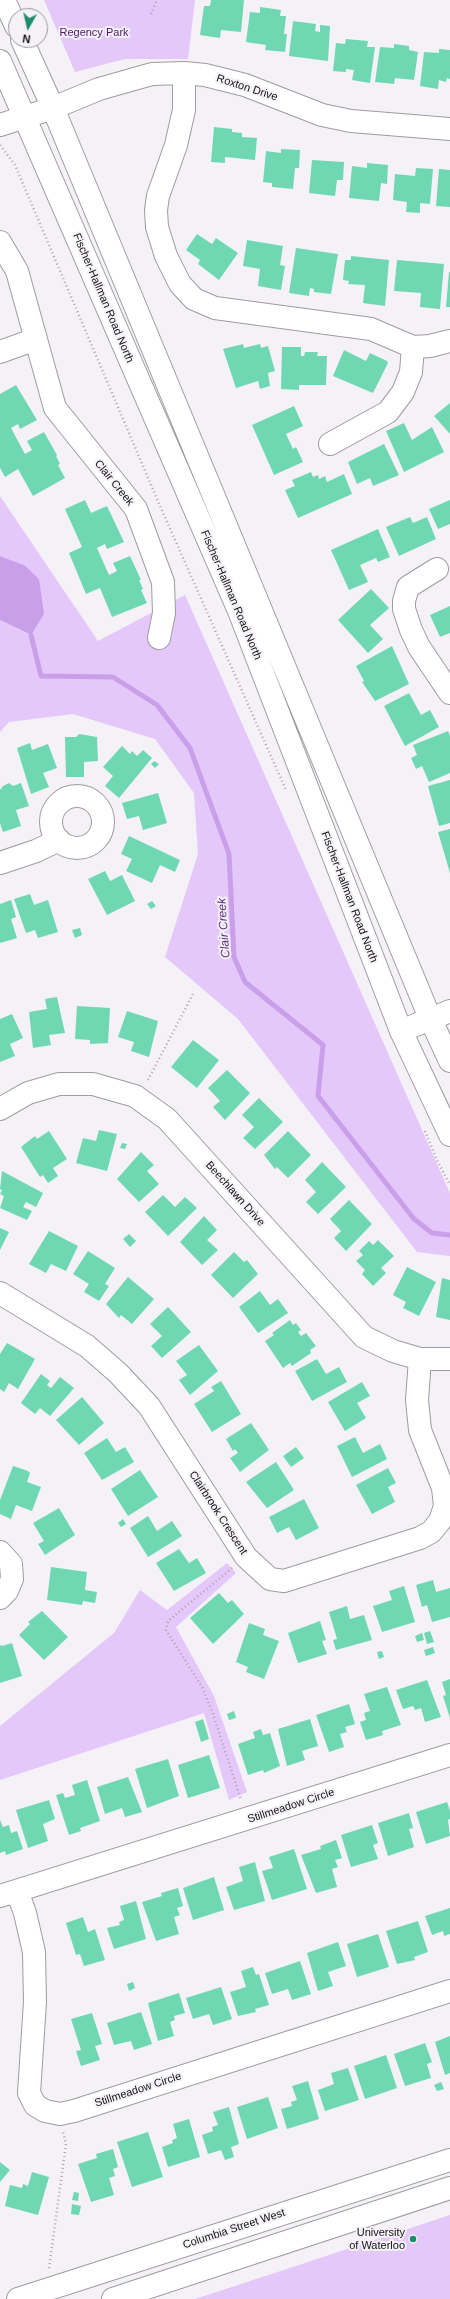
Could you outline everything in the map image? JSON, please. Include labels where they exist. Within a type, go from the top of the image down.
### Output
[{"type":"main road","name":"Fischer-Hallman Road North","points":[[26,48],[53,108],[430,1018],[450,1061]]},
{"type":"main road","name":"Fischer-Hallman Road North","points":[[0,60],[239,611],[401,1031],[450,1135]]},
{"type":"main road","name":"Roxton Drive","points":[[0,125],[53,108],[99,89],[144,76],[184,73],[205,75],[245,85],[322,115],[351,121],[450,129]]},
{"type":"main road","points":[[184,73],[184,110],[176,145],[158,196],[156,210],[157,227],[166,256],[180,284],[194,299],[214,308],[371,329],[413,347],[430,346],[450,341]]},
{"type":"main road","name":"Clair Creek","points":[[0,242],[16,271],[55,408],[136,509],[163,582],[164,613],[159,638]]},
{"type":"main road","points":[[0,352],[36,339]]},
{"type":"main road","points":[[330,444],[388,412],[403,392],[411,372],[413,347]]},
{"type":"main road","points":[[437,569],[408,587],[404,601],[404,608],[410,630],[450,693]]},
{"type":"main road","points":[[0,863],[36,851],[59,840]]},
{"type":"main road","points":[[401,1031],[450,1011]]},
{"type":"main road","name":"Beechlawn Drive","points":[[0,1109],[28,1093],[59,1084],[93,1084],[135,1096],[167,1119],[364,1337],[393,1351],[420,1359],[450,1359]]},
{"type":"main road","name":"Clairbrook Crescent","points":[[0,1293],[87,1346],[118,1373],[144,1401],[246,1556],[270,1579],[284,1581],[420,1538],[431,1532],[440,1521],[445,1506],[443,1488],[420,1430],[417,1400],[420,1359]]},
{"type":"main road","points":[[0,1552],[11,1564],[12,1579],[7,1591],[0,1598]]},
{"type":"main road","name":"Stillmeadow Circle","points":[[450,1755],[8,1894],[25,1913],[34,1952],[35,2002],[28,2077],[29,2093],[35,2105],[45,2111],[60,2114],[450,1991]]},
{"type":"main road","name":"Columbia Street West","points":[[18,2299],[450,2160]]},
{"type":"main road","points":[[113,2299],[450,2188]]},
{"type":"path","points":[[151,14],[157,0]]},
{"type":"path","points":[[0,145],[14,165],[160,506],[288,796]]},
{"type":"path","points":[[148,1080],[193,994]]},
{"type":"path","points":[[422,1124],[437,1160],[450,1185]]},
{"type":"path","points":[[245,1820],[213,1714],[202,1688],[166,1630],[168,1621],[246,1556]]},
{"type":"path","points":[[48,2268],[66,2144],[60,2114]]},
{"type":"green space","name":"Regency Park","points":[[44,0],[195,0],[188,59],[125,59],[75,72]]},
{"type":"green space","points":[[0,496],[98,641],[185,595],[450,1193],[450,1256],[417,1252],[238,1019],[165,957],[198,854],[194,793],[155,739],[73,714],[9,722],[0,732],[0,620],[30,635],[24,565],[0,556]]},
{"type":"green space","points":[[227,1563],[236,1573],[176,1627],[214,1696],[247,1792],[229,1800],[204,1713],[0,1780],[0,1726],[114,1633],[140,1590],[167,1610]]},
{"type":"green space","name":"University of Waterloo","points":[[450,2215],[450,2299],[195,2299],[302,2264]]},
{"type":"shaded area","points":[[0,556],[24,565],[39,579],[44,614],[31,635],[0,620]]},
{"type":"building","points":[[211,0],[244,0],[241,32],[221,30],[220,38],[200,35],[204,6],[210,6]]},
{"type":"building","points":[[260,7],[281,10],[280,16],[286,16],[284,34],[287,34],[285,52],[265,50],[266,45],[246,42],[250,12],[260,13]]},
{"type":"building","points":[[293,21],[316,24],[315,31],[320,32],[320,25],[330,26],[328,61],[289,56]]},
{"type":"building","points":[[346,39],[368,41],[367,47],[375,47],[370,83],[352,80],[354,70],[346,69],[346,72],[333,71],[336,43],[345,44]]},
{"type":"building","points":[[394,44],[409,46],[409,50],[418,52],[414,80],[395,78],[394,84],[375,82],[380,47],[394,48]]},
{"type":"building","points":[[439,49],[450,50],[450,79],[447,78],[446,82],[439,80],[438,89],[420,86],[424,52],[439,53]]},
{"type":"building","points":[[214,127],[232,129],[232,132],[242,133],[242,137],[257,138],[255,160],[225,157],[225,163],[211,162]]},
{"type":"building","points":[[281,149],[300,150],[299,168],[295,168],[293,189],[272,187],[272,183],[263,182],[266,151],[281,153]]},
{"type":"building","points":[[312,160],[344,162],[343,180],[337,180],[335,196],[309,193]]},
{"type":"building","points":[[367,163],[388,165],[387,184],[381,183],[379,201],[349,198],[352,166],[367,168]]},
{"type":"building","points":[[416,168],[433,169],[430,204],[420,203],[420,213],[406,212],[407,202],[393,200],[395,174],[415,176]]},
{"type":"building","points":[[439,169],[450,170],[450,207],[436,206]]},
{"type":"building","points":[[197,234],[212,244],[216,238],[238,253],[219,280],[198,264],[200,260],[186,250]]},
{"type":"building","points":[[247,240],[283,246],[280,265],[285,266],[281,290],[258,286],[260,269],[243,266]]},
{"type":"building","points":[[296,248],[338,254],[331,294],[314,292],[314,289],[310,288],[309,296],[289,293]]},
{"type":"building","points":[[351,256],[389,260],[385,306],[363,303],[365,285],[348,284],[349,281],[343,280],[345,260],[351,260]]},
{"type":"building","points":[[397,260],[444,264],[440,309],[420,307],[421,293],[394,291]]},
{"type":"building","points":[[449,272],[450,307],[446,307]]},
{"type":"building","points":[[243,344],[244,348],[260,344],[261,348],[268,346],[275,371],[268,373],[270,386],[260,389],[258,381],[236,388],[223,349]]},
{"type":"building","points":[[282,347],[301,347],[301,356],[304,356],[305,352],[318,352],[317,356],[327,356],[326,385],[299,385],[299,390],[281,389]]},
{"type":"building","points":[[344,350],[366,361],[370,353],[387,361],[388,363],[373,393],[333,376]]},
{"type":"building","points":[[16,385],[37,420],[20,429],[18,424],[11,428],[25,454],[32,450],[27,441],[44,432],[57,455],[56,456],[60,464],[58,465],[65,478],[33,496],[18,469],[5,477],[0,468],[0,394]]},
{"type":"building","points":[[450,403],[450,434],[434,416]]},
{"type":"building","points":[[294,406],[303,426],[286,434],[293,449],[296,447],[303,462],[274,475],[252,425]]},
{"type":"building","points":[[404,423],[412,440],[432,427],[444,452],[404,472],[386,431]]},
{"type":"building","points":[[384,444],[399,475],[373,486],[370,478],[357,484],[348,462]]},
{"type":"building","points":[[311,472],[313,477],[318,475],[319,479],[325,476],[327,482],[344,474],[352,494],[298,518],[285,490],[295,486],[292,480]]},
{"type":"building","points":[[85,500],[91,513],[107,506],[124,542],[107,549],[105,544],[97,548],[109,575],[117,571],[113,563],[130,556],[141,580],[139,580],[143,589],[141,590],[147,603],[112,617],[100,588],[86,594],[69,553],[82,547],[65,509]]},
{"type":"building","points":[[450,500],[450,524],[438,529],[429,509]]},
{"type":"building","points":[[410,517],[413,523],[427,517],[436,539],[399,556],[386,527]]},
{"type":"building","points":[[378,529],[390,557],[378,562],[376,558],[360,565],[368,582],[349,590],[331,550]]},
{"type":"building","points":[[371,589],[389,608],[370,625],[383,639],[368,653],[338,620]]},
{"type":"building","points":[[450,606],[450,633],[440,637],[430,615]]},
{"type":"building","points":[[392,646],[409,684],[375,701],[362,682],[364,681],[356,666]]},
{"type":"building","points":[[409,693],[421,715],[430,710],[439,727],[405,746],[384,706]]},
{"type":"building","points":[[448,731],[450,736],[450,773],[429,782],[422,766],[416,769],[411,758],[417,755],[413,745]]},
{"type":"building","points":[[79,734],[97,737],[98,761],[84,762],[84,777],[66,777],[65,737],[76,737]]},
{"type":"building","points":[[30,743],[32,750],[48,744],[57,768],[43,773],[49,787],[31,794],[17,748]]},
{"type":"building","points":[[122,746],[130,754],[132,751],[137,756],[143,750],[152,758],[119,798],[105,786],[113,776],[103,767]]},
{"type":"building","points":[[154,761],[159,764],[155,768],[151,764]]},
{"type":"building","points":[[450,780],[450,823],[439,826],[428,786]]},
{"type":"building","points":[[9,783],[13,786],[21,783],[29,806],[16,810],[21,826],[3,832],[0,823],[0,790],[3,786]]},
{"type":"building","points":[[158,793],[167,823],[143,830],[139,816],[127,819],[122,803]]},
{"type":"building","points":[[450,829],[450,873],[438,832]]},
{"type":"building","points":[[129,836],[180,860],[175,872],[160,865],[152,883],[126,871],[132,859],[121,854]]},
{"type":"building","points":[[105,871],[110,881],[122,875],[135,901],[107,915],[88,879]]},
{"type":"building","points":[[30,894],[34,905],[48,900],[58,932],[38,938],[35,930],[26,933],[14,899]]},
{"type":"building","points":[[11,900],[16,917],[11,919],[17,938],[0,943],[0,904]]},
{"type":"building","points":[[152,901],[156,906],[151,909],[147,904]]},
{"type":"building","points":[[80,928],[82,935],[75,938],[72,930]]},
{"type":"building","points":[[57,997],[65,1033],[49,1035],[51,1045],[33,1048],[29,1012],[47,1009],[45,999]]},
{"type":"building","points":[[77,1006],[110,1008],[108,1043],[90,1044],[90,1040],[75,1039]]},
{"type":"building","points":[[127,1011],[158,1021],[149,1057],[131,1051],[134,1042],[118,1037]]},
{"type":"building","points":[[12,1014],[23,1038],[10,1044],[15,1056],[0,1062],[0,1019]]},
{"type":"building","points":[[193,1040],[219,1060],[197,1088],[171,1067]]},
{"type":"building","points":[[227,1070],[250,1093],[225,1120],[213,1107],[220,1101],[208,1088]]},
{"type":"building","points":[[259,1098],[283,1122],[255,1149],[243,1138],[254,1127],[242,1115]]},
{"type":"building","points":[[99,1130],[117,1134],[107,1171],[76,1163],[83,1138],[96,1141]]},
{"type":"building","points":[[49,1131],[67,1159],[53,1168],[58,1176],[48,1183],[43,1175],[40,1177],[21,1147],[35,1136],[37,1139]]},
{"type":"building","points":[[288,1131],[311,1155],[288,1178],[277,1167],[275,1169],[264,1155]]},
{"type":"building","points":[[122,1143],[127,1144],[125,1149],[120,1148]]},
{"type":"building","points":[[141,1152],[154,1165],[147,1171],[159,1184],[139,1202],[117,1179]]},
{"type":"building","points":[[322,1162],[346,1187],[318,1214],[306,1202],[316,1192],[305,1180]]},
{"type":"building","points":[[2,1171],[43,1193],[36,1207],[26,1202],[23,1207],[32,1211],[27,1220],[0,1208],[4,1196],[0,1194],[2,1190],[0,1189]]},
{"type":"building","points":[[163,1195],[175,1207],[185,1197],[197,1208],[168,1236],[145,1212]]},
{"type":"building","points":[[349,1200],[372,1224],[346,1251],[334,1238],[341,1231],[330,1219]]},
{"type":"building","points":[[204,1216],[217,1230],[207,1240],[218,1250],[202,1265],[180,1242]]},
{"type":"building","points":[[0,1228],[9,1232],[0,1250]]},
{"type":"building","points":[[49,1231],[78,1246],[66,1271],[51,1264],[46,1273],[29,1264]]},
{"type":"building","points":[[129,1234],[136,1241],[130,1247],[123,1239]]},
{"type":"building","points":[[378,1240],[394,1256],[381,1268],[386,1273],[373,1286],[362,1274],[365,1270],[356,1261],[363,1255],[359,1251],[369,1241],[373,1245]]},
{"type":"building","points":[[88,1251],[115,1268],[105,1284],[109,1286],[99,1301],[84,1292],[89,1284],[73,1274]]},
{"type":"building","points":[[234,1252],[244,1262],[247,1260],[258,1274],[233,1298],[211,1275]]},
{"type":"building","points":[[407,1267],[436,1282],[419,1316],[403,1308],[406,1302],[393,1295]]},
{"type":"building","points":[[128,1277],[154,1299],[132,1324],[121,1315],[119,1318],[106,1304]]},
{"type":"building","points":[[442,1278],[450,1280],[450,1320],[436,1317]]},
{"type":"building","points":[[260,1291],[270,1305],[278,1299],[288,1313],[258,1333],[239,1307]]},
{"type":"building","points":[[168,1307],[191,1332],[162,1358],[151,1346],[162,1336],[150,1324]]},
{"type":"building","points":[[290,1320],[293,1325],[296,1323],[301,1330],[298,1332],[301,1336],[306,1333],[316,1346],[310,1350],[311,1353],[292,1366],[290,1363],[283,1368],[265,1341],[274,1335],[272,1333]]},
{"type":"building","points":[[7,1343],[35,1359],[18,1389],[9,1383],[4,1392],[0,1389],[0,1354]]},
{"type":"building","points":[[199,1345],[218,1371],[190,1395],[179,1380],[187,1375],[176,1361]]},
{"type":"building","points":[[317,1359],[326,1374],[339,1367],[347,1382],[312,1401],[295,1371]]},
{"type":"building","points":[[41,1374],[50,1381],[47,1385],[51,1388],[60,1377],[74,1388],[50,1416],[40,1408],[35,1414],[21,1403]]},
{"type":"building","points":[[221,1381],[241,1414],[212,1432],[194,1404],[214,1391],[211,1387]]},
{"type":"building","points":[[362,1382],[370,1396],[357,1403],[366,1418],[345,1431],[328,1402]]},
{"type":"building","points":[[82,1397],[104,1423],[79,1445],[56,1420]]},
{"type":"building","points":[[251,1423],[269,1450],[240,1472],[230,1458],[238,1453],[235,1449],[233,1451],[226,1439]]},
{"type":"building","points":[[355,1437],[363,1453],[380,1444],[387,1459],[352,1477],[337,1446]]},
{"type":"building","points":[[107,1438],[116,1452],[125,1447],[134,1462],[102,1480],[84,1453]]},
{"type":"building","points":[[296,1447],[304,1458],[291,1467],[283,1456]]},
{"type":"building","points":[[276,1462],[294,1490],[267,1508],[246,1482]]},
{"type":"building","points":[[13,1466],[28,1471],[30,1473],[27,1482],[41,1487],[32,1511],[16,1505],[11,1519],[0,1514],[0,1500]]},
{"type":"building","points":[[388,1468],[396,1483],[388,1487],[395,1502],[372,1514],[356,1485]]},
{"type":"building","points":[[140,1470],[158,1497],[128,1516],[111,1489]]},
{"type":"building","points":[[304,1499],[319,1528],[296,1540],[289,1527],[277,1533],[269,1517]]},
{"type":"building","points":[[59,1508],[75,1535],[45,1555],[38,1544],[44,1541],[33,1523]]},
{"type":"building","points":[[148,1516],[157,1531],[172,1521],[182,1536],[148,1557],[130,1528]]},
{"type":"building","points":[[123,1519],[126,1524],[121,1527],[118,1523]]},
{"type":"building","points":[[179,1549],[189,1563],[197,1558],[206,1573],[174,1591],[156,1563]]},
{"type":"building","points":[[51,1567],[87,1572],[85,1590],[97,1592],[95,1603],[83,1601],[82,1605],[47,1600]]},
{"type":"building","points":[[433,1580],[436,1592],[450,1588],[450,1617],[432,1622],[427,1605],[422,1607],[416,1585]]},
{"type":"building","points":[[404,1586],[415,1622],[382,1632],[373,1606],[392,1600],[389,1591]]},
{"type":"building","points":[[219,1593],[228,1603],[232,1600],[244,1614],[213,1644],[190,1618]]},
{"type":"building","points":[[347,1606],[350,1619],[364,1615],[372,1640],[336,1650],[333,1640],[337,1639],[329,1612]]},
{"type":"building","points":[[42,1611],[68,1637],[44,1660],[19,1635],[30,1624],[28,1622]]},
{"type":"building","points":[[320,1621],[326,1640],[322,1641],[327,1654],[298,1663],[288,1633]]},
{"type":"building","points":[[249,1623],[265,1629],[263,1635],[279,1641],[264,1679],[246,1672],[248,1667],[236,1662]]},
{"type":"building","points":[[430,1631],[434,1642],[427,1644],[424,1633]]},
{"type":"building","points":[[422,1633],[424,1640],[417,1642],[415,1636]]},
{"type":"building","points":[[12,1643],[22,1676],[0,1683],[0,1645],[2,1646]]},
{"type":"building","points":[[433,1647],[435,1653],[426,1656],[424,1650]]},
{"type":"building","points":[[382,1651],[384,1657],[379,1659],[377,1652]]},
{"type":"building","points":[[450,1679],[450,1718],[443,1696],[446,1695],[442,1682]]},
{"type":"building","points":[[427,1680],[441,1717],[425,1722],[421,1708],[415,1710],[413,1706],[403,1709],[396,1690]]},
{"type":"building","points":[[387,1687],[401,1725],[382,1731],[383,1735],[366,1740],[360,1722],[366,1720],[364,1713],[370,1711],[364,1694]]},
{"type":"building","points":[[349,1704],[355,1724],[345,1727],[347,1732],[340,1734],[344,1747],[329,1752],[316,1715]]},
{"type":"building","points":[[234,1711],[236,1718],[229,1720],[227,1714]]},
{"type":"building","points":[[203,1719],[209,1739],[201,1742],[195,1722]]},
{"type":"building","points":[[310,1719],[318,1746],[302,1751],[305,1760],[287,1766],[278,1729]]},
{"type":"building","points":[[261,1729],[263,1735],[270,1733],[280,1766],[264,1773],[263,1770],[248,1775],[238,1744],[255,1738],[253,1732]]},
{"type":"building","points":[[209,1755],[220,1788],[188,1798],[178,1765]]},
{"type":"building","points":[[168,1759],[179,1796],[147,1808],[135,1769]]},
{"type":"building","points":[[128,1777],[142,1812],[125,1817],[122,1808],[105,1814],[97,1787]]},
{"type":"building","points":[[87,1780],[100,1821],[80,1828],[81,1831],[69,1835],[56,1795],[63,1793],[65,1798],[75,1795],[72,1785]]},
{"type":"building","points":[[49,1800],[55,1819],[43,1824],[48,1841],[28,1848],[16,1810]]},
{"type":"building","points":[[447,1802],[450,1811],[450,1819],[448,1820],[450,1836],[426,1844],[416,1812]]},
{"type":"building","points":[[409,1813],[413,1828],[409,1829],[414,1847],[388,1856],[378,1823]]},
{"type":"building","points":[[0,1820],[3,1827],[9,1825],[11,1833],[17,1831],[23,1849],[6,1855],[5,1851],[0,1853]]},
{"type":"building","points":[[372,1825],[378,1843],[373,1845],[378,1859],[351,1867],[341,1835]]},
{"type":"building","points":[[336,1840],[342,1858],[335,1860],[338,1867],[332,1869],[337,1887],[316,1893],[301,1855],[321,1849],[320,1846]]},
{"type":"building","points":[[294,1849],[307,1889],[272,1900],[262,1871],[273,1868],[269,1857]]},
{"type":"building","points":[[255,1862],[265,1901],[234,1910],[226,1887],[243,1881],[239,1867]]},
{"type":"building","points":[[214,1877],[224,1910],[193,1920],[183,1888]]},
{"type":"building","points":[[178,1888],[183,1906],[177,1908],[180,1915],[174,1917],[179,1934],[156,1941],[142,1902],[162,1896],[161,1893]]},
{"type":"building","points":[[136,1901],[146,1939],[114,1949],[107,1928],[120,1925],[119,1922],[124,1920],[120,1906]]},
{"type":"building","points":[[450,1908],[450,1934],[444,1936],[443,1931],[432,1935],[425,1916]]},
{"type":"building","points":[[83,1917],[88,1932],[95,1929],[105,1960],[84,1966],[80,1954],[76,1955],[66,1923]]},
{"type":"building","points":[[418,1921],[428,1952],[414,1957],[415,1960],[397,1964],[386,1931]]},
{"type":"building","points":[[378,1934],[389,1967],[357,1977],[347,1944]]},
{"type":"building","points":[[338,1942],[346,1966],[328,1972],[333,1986],[318,1991],[307,1953]]},
{"type":"building","points":[[300,1961],[311,1994],[292,2000],[288,1989],[272,1994],[265,1973]]},
{"type":"building","points":[[253,1967],[256,1975],[259,1974],[269,2005],[255,2009],[256,2012],[238,2016],[230,1992],[246,1987],[241,1971]]},
{"type":"building","points":[[133,1982],[135,1988],[129,1991],[127,1984]]},
{"type":"building","points":[[221,1987],[232,2019],[213,2025],[209,2014],[193,2019],[186,1998]]},
{"type":"building","points":[[179,1993],[185,2013],[174,2016],[175,2020],[170,2022],[174,2036],[158,2041],[148,2003]]},
{"type":"building","points":[[141,2012],[152,2044],[134,2050],[131,2041],[114,2045],[107,2023]]},
{"type":"building","points":[[92,2013],[102,2044],[95,2046],[100,2060],[81,2066],[76,2051],[81,2050],[71,2019]]},
{"type":"building","points":[[450,2036],[450,2073],[445,2075],[435,2042]]},
{"type":"building","points":[[425,2043],[432,2062],[427,2064],[431,2078],[405,2086],[394,2054]]},
{"type":"building","points":[[386,2055],[397,2088],[365,2099],[354,2066]]},
{"type":"building","points":[[348,2068],[359,2100],[325,2111],[318,2090],[334,2084],[331,2073]]},
{"type":"building","points":[[308,2081],[319,2119],[287,2129],[281,2109],[292,2106],[291,2102],[297,2100],[292,2086]]},
{"type":"building","points":[[441,2082],[444,2089],[437,2091],[434,2085]]},
{"type":"building","points":[[268,2097],[278,2128],[247,2139],[237,2107]]},
{"type":"building","points":[[229,2107],[239,2144],[231,2147],[234,2157],[225,2160],[221,2150],[208,2154],[202,2135],[213,2131],[212,2127],[218,2125],[213,2112]]},
{"type":"building","points":[[189,2119],[200,2157],[168,2167],[162,2147],[173,2143],[172,2140],[177,2138],[173,2124]]},
{"type":"building","points":[[148,2132],[163,2177],[132,2187],[117,2142]]},
{"type":"building","points":[[113,2149],[118,2167],[113,2169],[115,2176],[109,2178],[114,2195],[91,2202],[78,2164],[97,2158],[96,2154]]},
{"type":"building","points":[[0,2162],[10,2170],[0,2182]]},
{"type":"building","points":[[32,2172],[49,2177],[38,2215],[5,2206],[10,2185],[22,2188],[23,2184],[28,2186]]},
{"type":"building","points":[[74,2192],[79,2193],[78,2201],[72,2200]]},
{"type":"building","points":[[72,2204],[81,2206],[79,2215],[71,2214]]},
{"type":"waterway","name":"Clair Creek","points":[[31,635],[41,676],[113,677],[157,705],[190,748],[229,854],[234,957],[245,982],[323,1045],[318,1096],[414,1219],[432,1233],[450,1235]]},
{"type":"place","name":"University of Waterloo","points":[[413,2239]]}]
